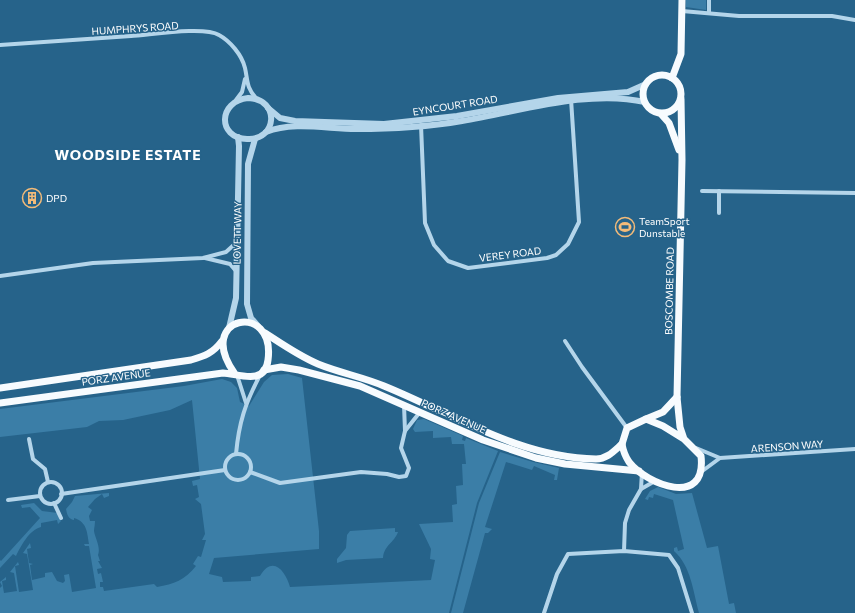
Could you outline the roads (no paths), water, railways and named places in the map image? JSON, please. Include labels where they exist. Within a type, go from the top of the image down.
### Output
[{"type":"main road","points":[[672,78],[681,54],[682,0]]},
{"type":"main road","points":[[661,75],[672,78],[680,87],[681,99],[674,110],[661,114],[654,112],[644,102],[643,90],[646,84],[650,80],[661,75]]},
{"type":"main road","name":"BOSCOMBE ROAD","points":[[681,99],[682,160],[677,397],[680,427],[684,439]]},
{"type":"main road","name":"BOSCOMBE ROAD","points":[[661,114],[669,124],[682,160]]},
{"type":"main road","points":[[245,321],[258,326],[265,334],[269,344],[269,354],[268,364],[262,372],[246,377],[236,375],[225,354],[222,341],[229,328],[234,324],[245,321]]},
{"type":"main road","name":"PORZ AVENUE","points":[[265,334],[317,364],[384,386],[493,436],[527,447],[561,455],[597,459],[609,456],[622,444]]},
{"type":"main road","name":"PORZ AVENUE","points":[[0,388],[191,360],[203,357],[215,351],[222,341]]},
{"type":"main road","name":"PORZ AVENUE","points":[[262,372],[281,367],[329,377],[360,386],[483,440],[536,458],[565,464],[641,472]]},
{"type":"main road","name":"PORZ AVENUE","points":[[0,403],[223,373],[236,375]]},
{"type":"main road","points":[[646,419],[663,426],[694,447],[701,456],[700,472],[695,482],[685,488],[675,489],[656,480],[641,472],[630,463],[622,444],[627,428],[646,419],[663,412],[677,397]]},
{"type":"street","points":[[709,0],[710,13]]},
{"type":"street","points":[[682,11],[739,16],[832,16],[855,20]]},
{"type":"street","name":"HUMPHRYS ROAD","points":[[0,45],[205,31],[219,35],[237,51],[245,68],[248,88],[256,98]]},
{"type":"street","points":[[236,101],[256,98],[265,103],[272,119],[266,132],[255,139],[238,138],[229,131],[225,118],[228,108],[236,101],[242,92],[246,77]]},
{"type":"street","name":"EYNCOURT ROAD","points":[[266,132],[281,126],[346,129],[462,121],[571,99],[628,92],[646,84]]},
{"type":"street","name":"EYNCOURT ROAD","points":[[571,99],[623,98],[644,102]]},
{"type":"street","name":"VEREY ROAD","points":[[421,124],[425,223],[434,245],[448,261],[468,268],[546,258],[556,255],[568,244],[579,222],[571,99]]},
{"type":"street","name":"EYNCOURT ROAD","points":[[268,108],[280,118],[295,121],[421,124]]},
{"type":"street","name":"LOVETT WAY","points":[[229,328],[236,298],[238,138]]},
{"type":"street","name":"LOVETT WAY","points":[[255,139],[248,164],[247,304],[252,318],[258,326]]},
{"type":"street","points":[[702,191],[855,193]]},
{"type":"street","points":[[719,191],[719,213]]},
{"type":"street","points":[[0,276],[93,263],[202,258],[226,252],[237,242]]},
{"type":"street","points":[[202,258],[230,264],[237,273]]},
{"type":"street","points":[[565,341],[627,428]]},
{"type":"street","points":[[236,454],[239,428],[246,403],[262,372]]},
{"type":"street","points":[[236,375],[246,403]]},
{"type":"street","points":[[250,472],[280,483],[361,472],[387,474],[399,477],[406,476],[409,468],[401,448],[404,431],[404,405]]},
{"type":"street","points":[[404,431],[420,412]]},
{"type":"street","points":[[30,439],[33,459],[45,469],[48,482]]},
{"type":"street","name":"ARENSON WAY","points":[[694,447],[720,458],[855,450]]},
{"type":"street","points":[[236,454],[241,454],[248,459],[251,468],[245,479],[237,481],[229,477],[225,470],[226,462],[236,454]]},
{"type":"street","points":[[700,472],[720,458]]},
{"type":"street","points":[[62,494],[225,470]]},
{"type":"street","points":[[641,472],[641,490]]},
{"type":"street","points":[[624,551],[625,523],[629,510],[641,490],[656,480]]},
{"type":"street","points":[[48,482],[58,485],[62,494]]},
{"type":"street","points":[[48,482],[40,489],[40,496],[44,502],[54,503],[59,500],[62,494]]},
{"type":"street","points":[[8,500],[40,496]]},
{"type":"street","points":[[54,503],[61,518]]},
{"type":"street","points":[[544,613],[557,574],[568,554],[624,551],[670,556],[678,568],[692,613]]},
{"type":"place","name":"DPD","points":[[32,198]]},
{"type":"place","name":"TeamSport Dunstable","points":[[625,227]]},
{"type":"district","name":"WOODSIDE ESTATE","points":[[128,154]]}]
